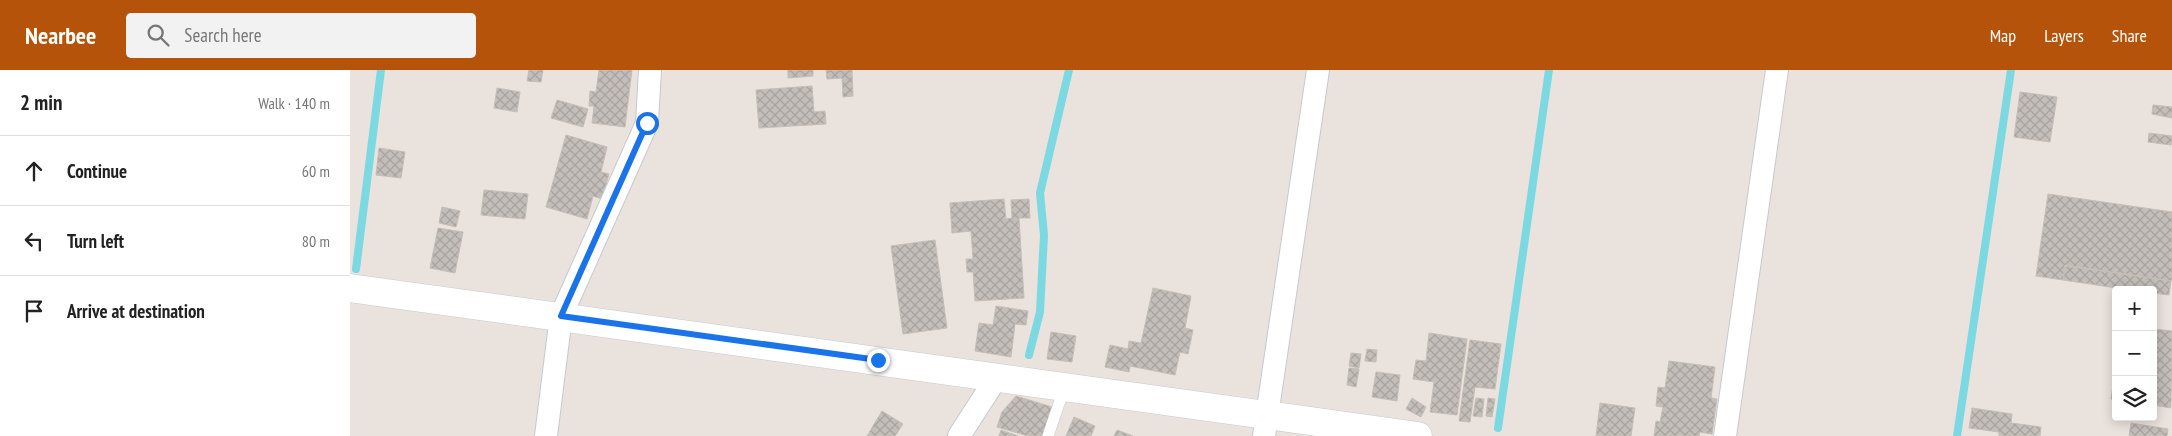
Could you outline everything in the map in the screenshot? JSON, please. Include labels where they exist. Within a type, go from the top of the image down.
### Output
[{"type":"street","points":[[546,436],[561,316],[647,123],[650,70]]},
{"type":"street","points":[[1265,425],[1318,70]]},
{"type":"street","points":[[1725,436],[1777,70]]},
{"type":"street","points":[[350,288],[1064,386],[1265,425],[1418,436]]},
{"type":"street","points":[[959,436],[996,377]]},
{"type":"lane","points":[[1048,436],[1064,386]]},
{"type":"building","points":[[529,70],[543,70],[541,82],[527,81]]},
{"type":"building","points":[[599,70],[632,70],[625,127],[592,123],[594,106],[589,106],[590,91],[596,92]]},
{"type":"building","points":[[788,70],[813,70],[813,76],[788,78]]},
{"type":"building","points":[[826,70],[852,70],[853,96],[843,97],[842,78],[827,79]]},
{"type":"building","points":[[812,86],[814,112],[825,111],[826,124],[759,128],[756,90]]},
{"type":"building","points":[[497,88],[520,92],[517,112],[494,108]]},
{"type":"building","points":[[2020,92],[2057,97],[2050,142],[2014,137]]},
{"type":"building","points":[[557,100],[588,109],[583,127],[551,118]]},
{"type":"building","points":[[2153,105],[2172,107],[2172,118],[2152,114]]},
{"type":"building","points":[[2149,133],[2172,136],[2171,145],[2148,142]]},
{"type":"building","points":[[566,135],[607,147],[601,172],[609,174],[602,199],[593,196],[587,219],[546,207]]},
{"type":"building","points":[[379,148],[405,152],[401,178],[376,175]]},
{"type":"building","points":[[484,190],[528,194],[525,219],[481,215]]},
{"type":"building","points":[[2048,194],[2172,212],[2172,281],[2065,265],[2063,280],[2036,276]]},
{"type":"building","points":[[1004,199],[1006,219],[1012,218],[1011,200],[1029,199],[1030,218],[1019,218],[1024,298],[975,301],[973,272],[967,272],[966,259],[973,259],[971,231],[952,233],[950,203]]},
{"type":"building","points":[[442,207],[460,211],[456,227],[439,223]]},
{"type":"building","points":[[438,228],[463,232],[455,273],[430,268]]},
{"type":"building","points":[[935,240],[947,328],[903,334],[891,246]]},
{"type":"building","points":[[2066,266],[2171,281],[2169,295],[2157,294],[2157,286],[2112,287],[2063,280]]},
{"type":"building","points":[[1153,288],[1191,296],[1185,328],[1193,330],[1188,354],[1180,352],[1175,375],[1130,366],[1129,372],[1105,367],[1110,345],[1128,349],[1129,341],[1141,343]]},
{"type":"building","points":[[996,306],[1028,311],[1026,325],[1015,324],[1011,357],[975,351],[979,323],[993,325]]},
{"type":"building","points":[[2157,329],[2172,331],[2171,408],[2157,406]]},
{"type":"building","points":[[1051,332],[1076,336],[1072,362],[1047,359]]},
{"type":"building","points":[[1429,333],[1467,339],[1457,415],[1430,412],[1434,382],[1413,379],[1416,360],[1426,361]]},
{"type":"building","points":[[1470,340],[1501,344],[1495,389],[1475,387],[1470,422],[1459,421]]},
{"type":"building","points":[[1367,349],[1377,350],[1376,362],[1365,361]]},
{"type":"building","points":[[1351,353],[1361,354],[1359,368],[1349,366]]},
{"type":"building","points":[[1669,361],[1715,367],[1711,398],[1717,399],[1712,434],[1700,432],[1699,436],[1654,436],[1656,421],[1660,422],[1663,407],[1656,406],[1658,387],[1665,388]]},
{"type":"building","points":[[1349,368],[1359,369],[1356,387],[1347,385]]},
{"type":"building","points":[[1376,372],[1400,375],[1397,401],[1372,397]]},
{"type":"building","points":[[1016,396],[1052,407],[1043,436],[1028,436],[997,427],[1002,412]]},
{"type":"building","points":[[1412,398],[1426,407],[1421,417],[1406,409]]},
{"type":"building","points":[[1476,398],[1484,399],[1482,417],[1473,416]]},
{"type":"building","points":[[1488,398],[1495,399],[1492,417],[1486,416]]},
{"type":"building","points":[[1600,403],[1635,408],[1631,436],[1596,436]]},
{"type":"building","points":[[1972,408],[2012,414],[2011,423],[2041,427],[2040,436],[1999,436],[1999,432],[1969,428]]},
{"type":"building","points":[[882,411],[903,424],[895,436],[867,436]]},
{"type":"building","points":[[1074,417],[1095,426],[1091,436],[1066,436]]},
{"type":"building","points":[[2131,423],[2168,429],[2167,436],[2129,436]]},
{"type":"building","points":[[1001,430],[1018,436],[999,436]]},
{"type":"building","points":[[1117,430],[1133,436],[1114,436]]},
{"type":"waterway","points":[[356,269],[381,70]]},
{"type":"waterway","points":[[1029,355],[1040,312],[1044,235],[1040,193],[1069,70]]},
{"type":"waterway","points":[[1498,428],[1549,70]]},
{"type":"waterway","points":[[1957,436],[2011,70]]},
{"type":"route","points":[[647,123],[561,316],[878,360]]}]
